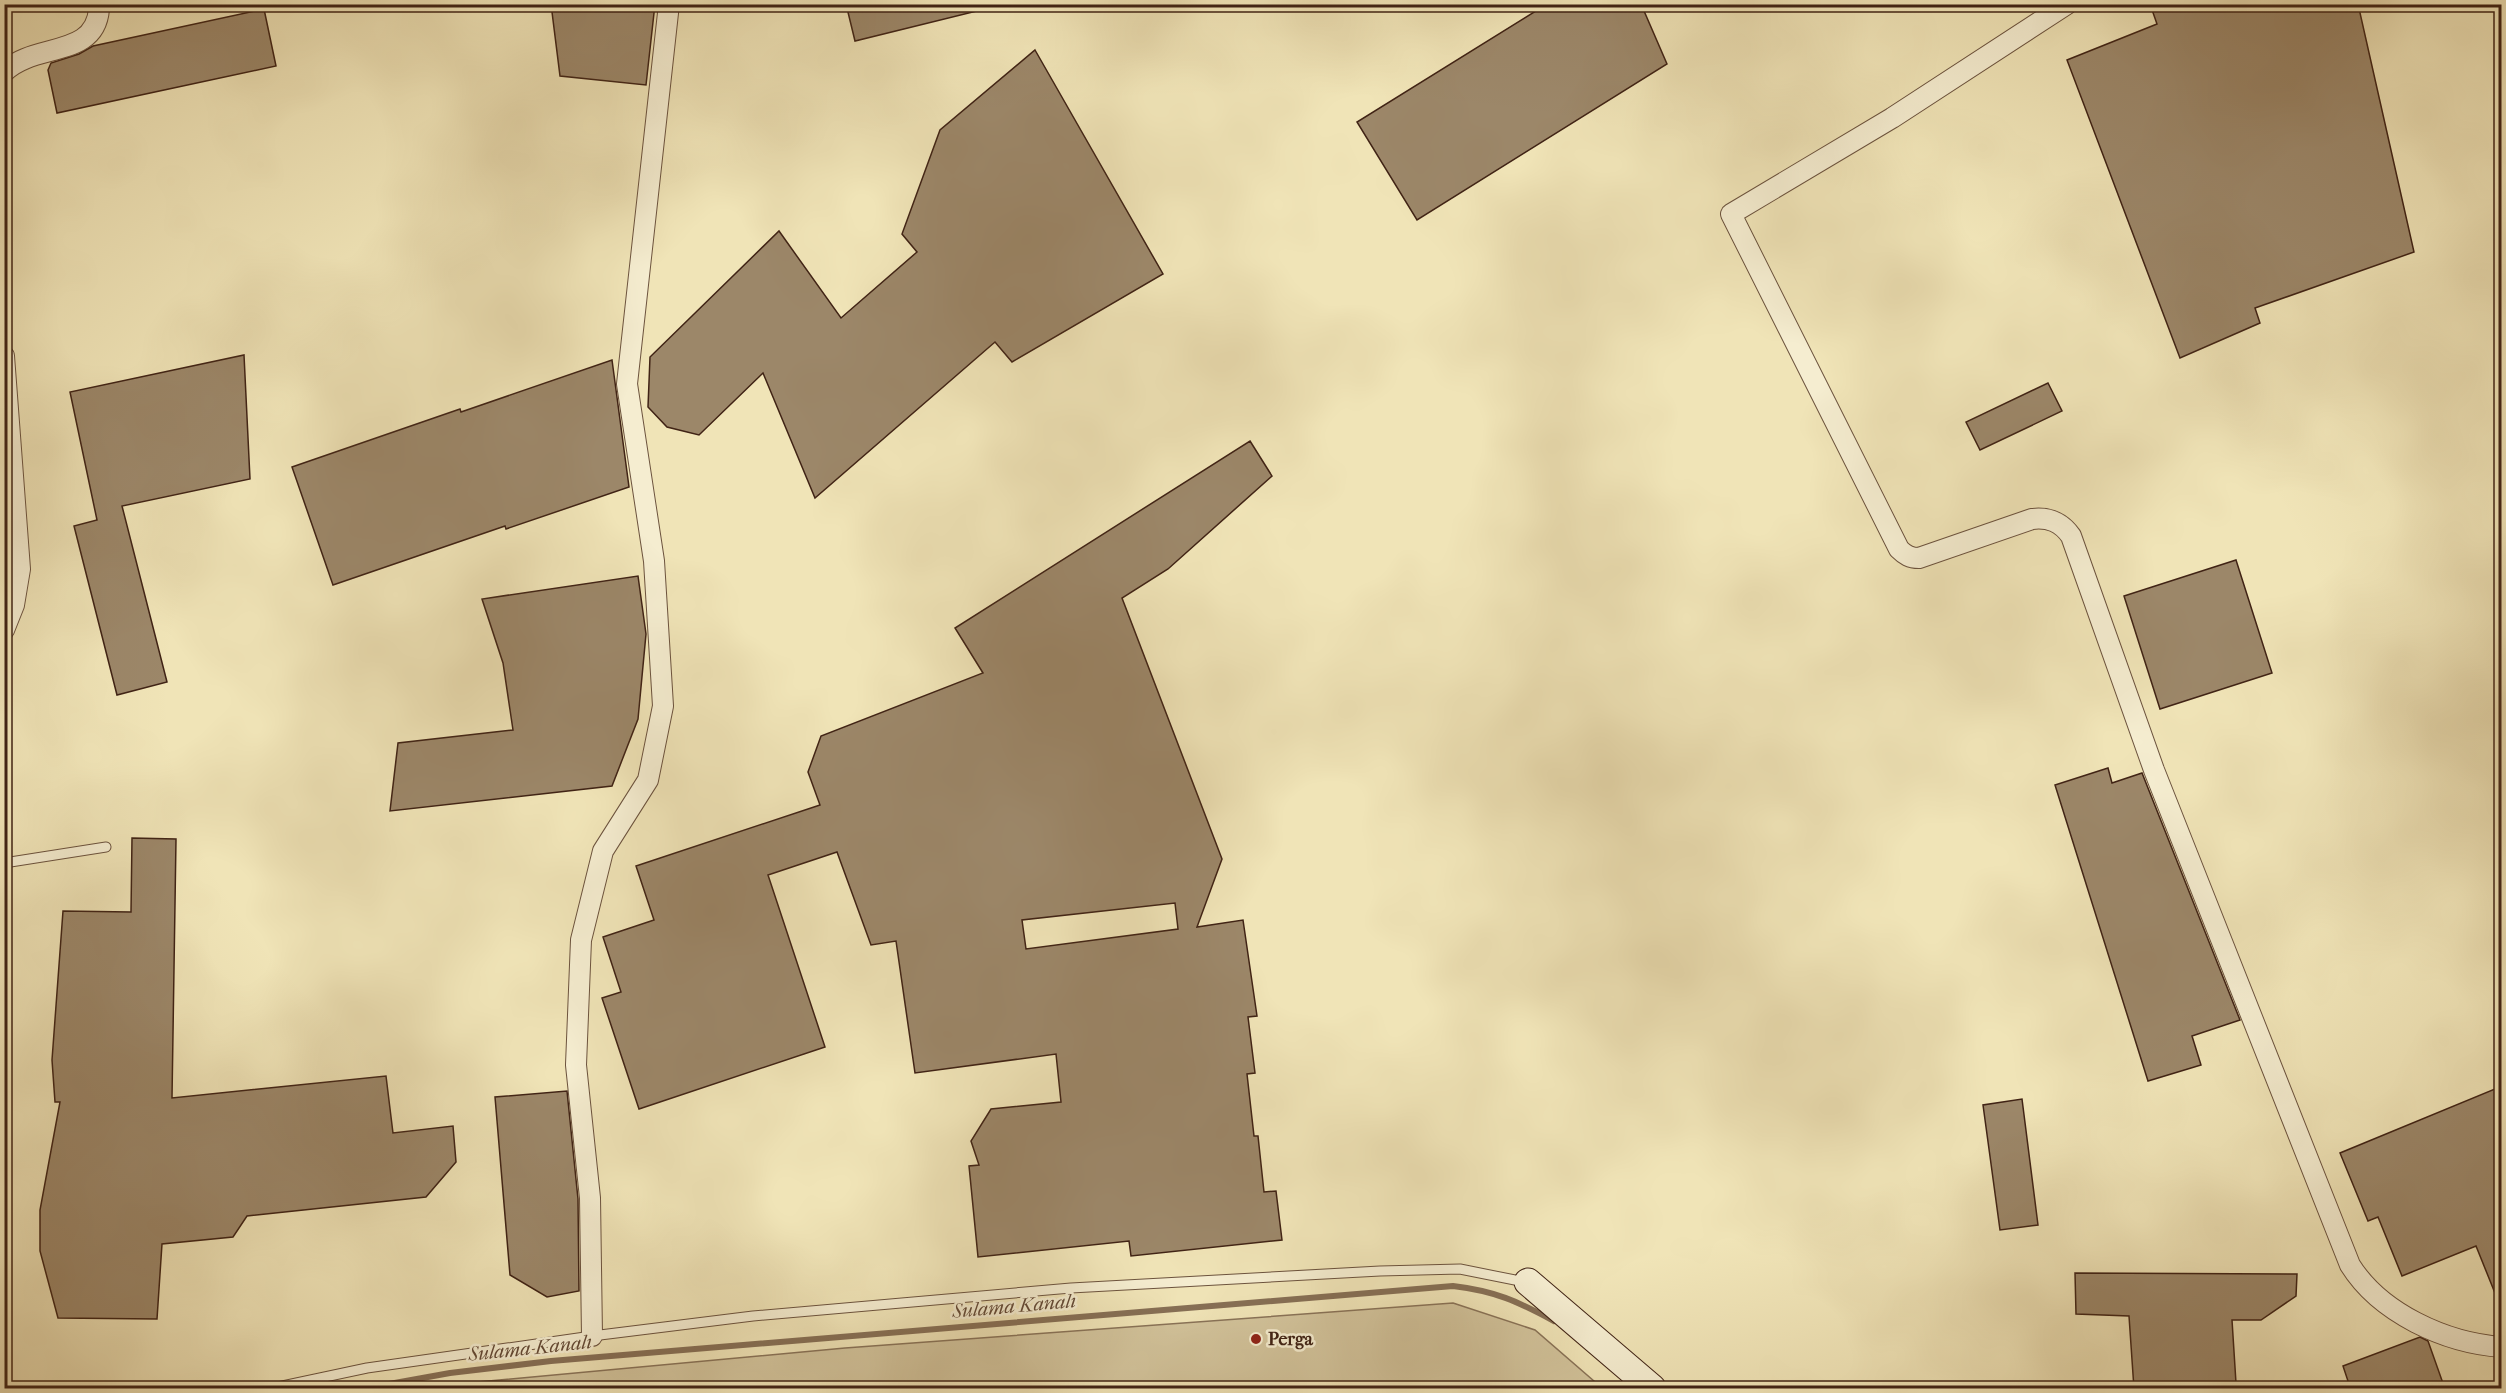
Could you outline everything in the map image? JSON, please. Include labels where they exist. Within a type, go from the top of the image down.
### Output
[{"type":"street","points":[[592,1336],[590,1198],[576,1065],[581,940],[603,851],[648,780],[663,706],[654,561],[627,384],[669,4]]},
{"type":"street","points":[[2067,4],[1892,118],[1731,214],[1903,554],[1919,558],[2032,519],[2051,520],[2066,529],[2071,536],[2154,770],[2350,1265],[2358,1278],[2376,1297],[2431,1330],[2458,1340],[2502,1347]]},
{"type":"street","points":[[4,72],[16,62],[29,56],[72,45],[86,38],[96,25],[99,9]]},
{"type":"street","points":[[4,356],[20,569],[14,605],[4,630]]},
{"type":"street","points":[[1527,1282],[1652,1389]]},
{"type":"lane","points":[[4,862],[106,847]]},
{"type":"lane","points":[[273,1389],[367,1368],[592,1336],[753,1316],[1083,1287],[1380,1271],[1460,1269],[1527,1282]]},
{"type":"shaded area","name":"Perga","points":[[1453,1303],[1535,1330],[1602,1388],[428,1388],[845,1348]]},
{"type":"building","points":[[551,4],[655,4],[646,85],[560,76]]},
{"type":"building","points":[[846,4],[980,4],[981,10],[855,41]]},
{"type":"building","points":[[1547,4],[1641,4],[1667,64],[1417,220],[1357,122]]},
{"type":"building","points":[[2150,4],[2358,4],[2414,252],[2255,308],[2260,323],[2180,358],[2067,60],[2157,24]]},
{"type":"building","points":[[264,9],[276,66],[57,113],[48,70],[51,63],[79,54],[93,46]]},
{"type":"building","points":[[1035,50],[1163,274],[1012,362],[995,342],[815,498],[763,373],[699,435],[667,427],[648,407],[650,357],[779,231],[841,318],[917,252],[902,234],[940,130]]},
{"type":"building","points":[[244,355],[250,479],[122,506],[167,682],[117,695],[74,526],[97,520],[70,392]]},
{"type":"building","points":[[612,360],[629,487],[506,529],[505,526],[333,585],[292,467]]},
{"type":"building","points":[[2048,383],[2062,411],[1980,450],[1966,422]]},
{"type":"building","points":[[1250,441],[1272,476],[1168,569],[1122,598],[1222,859],[1197,927],[1243,920],[1257,1016],[1248,1017],[1255,1073],[1247,1074],[1254,1136],[1258,1136],[1264,1192],[1276,1191],[1282,1240],[1131,1256],[1129,1241],[978,1257],[969,1166],[979,1165],[971,1141],[991,1109],[1061,1102],[1056,1054],[915,1073],[896,941],[871,945],[837,852],[768,875],[825,1047],[639,1109],[602,998],[621,992],[603,937],[654,920],[636,866],[820,805],[808,772],[821,736],[983,673],[955,628]],"holes":[[[1175,903],[1178,929],[1026,949],[1022,920]]]},
{"type":"building","points":[[2236,560],[2272,673],[2160,709],[2124,596]]},
{"type":"building","points":[[638,576],[646,634],[638,719],[612,786],[390,811],[398,743],[513,730],[503,663],[482,599]]},
{"type":"building","points":[[2108,768],[2112,783],[2142,773],[2240,1020],[2192,1036],[2201,1065],[2148,1081],[2055,785]]},
{"type":"building","points":[[132,838],[176,839],[172,1098],[386,1076],[393,1133],[453,1126],[456,1162],[426,1197],[247,1216],[233,1237],[162,1244],[157,1319],[58,1318],[40,1251],[40,1210],[60,1102],[55,1102],[52,1060],[63,911],[131,912]]},
{"type":"building","points":[[2502,1086],[2501,1308],[2476,1246],[2402,1276],[2378,1217],[2368,1221],[2340,1153]]},
{"type":"building","points":[[567,1091],[578,1199],[579,1291],[547,1297],[510,1275],[495,1097]]},
{"type":"building","points":[[2022,1099],[2038,1225],[2000,1230],[1983,1105]]},
{"type":"building","points":[[2075,1273],[2297,1274],[2296,1296],[2261,1320],[2232,1320],[2236,1383],[2134,1389],[2129,1316],[2076,1314]]},
{"type":"building","points":[[2420,1337],[2428,1341],[2445,1389],[2348,1389],[2343,1366]]},
{"type":"waterway","name":"Sulama Kanalı","points":[[367,1388],[450,1373],[551,1361],[1453,1286],[1505,1298],[1554,1321]]},
{"type":"place","name":"Perga","points":[[1256,1339]]}]
